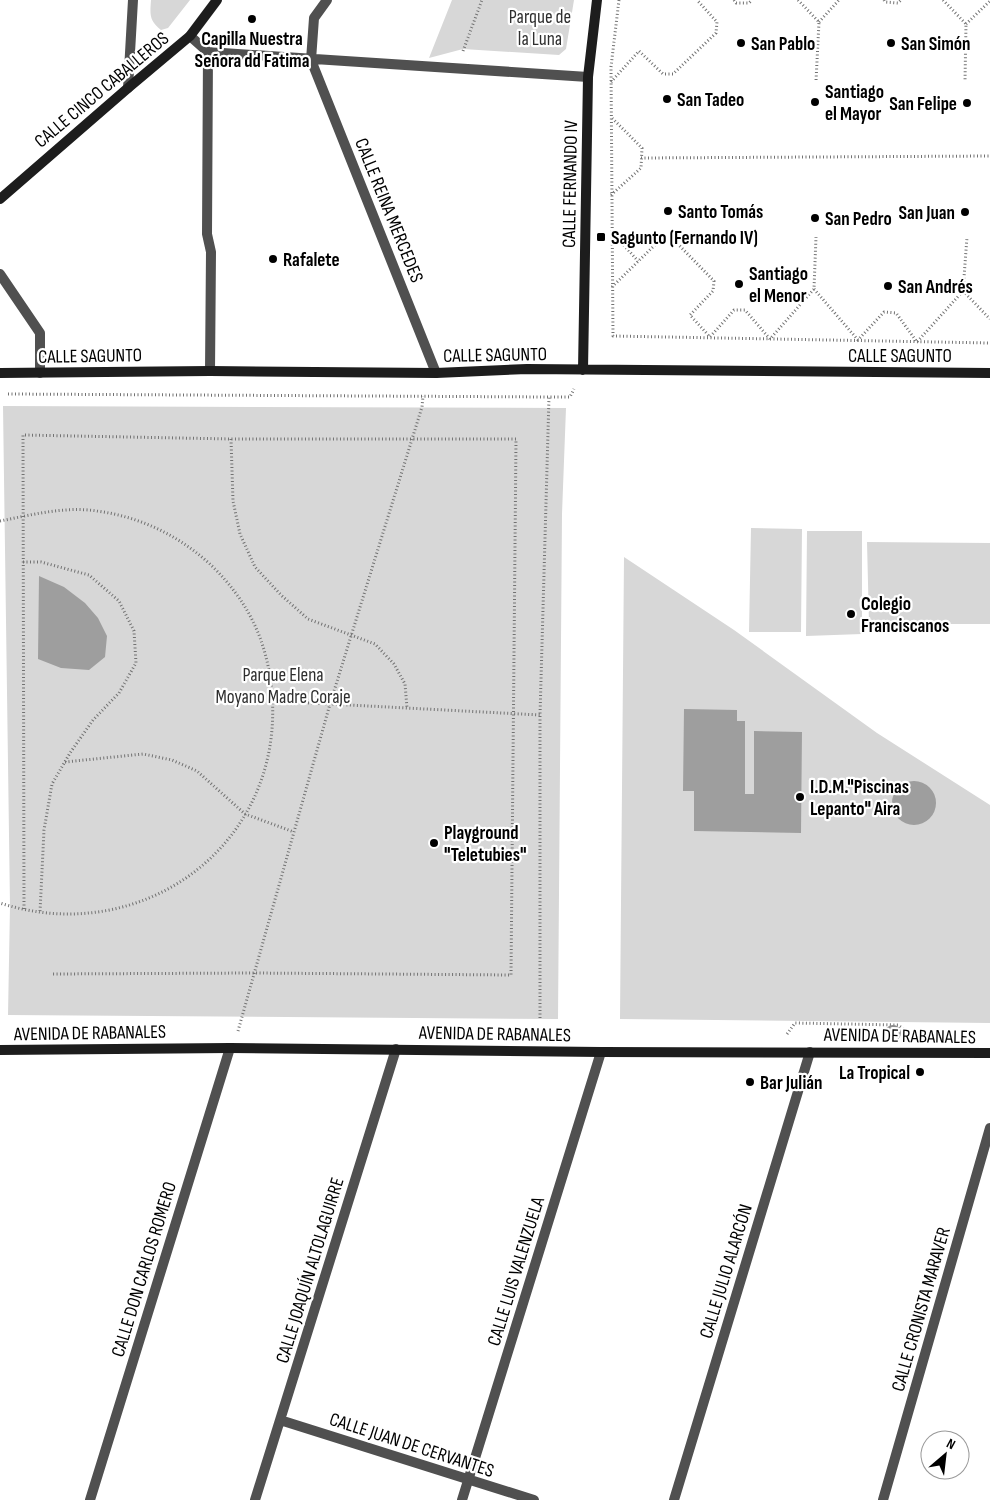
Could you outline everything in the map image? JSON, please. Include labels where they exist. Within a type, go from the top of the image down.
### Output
[{"type":"street","points":[[128,88],[133,0]]},
{"type":"street","name":"CALLE CINCO CABALLEROS","points":[[0,199],[190,36],[217,0]]},
{"type":"street","points":[[311,60],[314,18],[326,0]]},
{"type":"street","name":"CALLE FERNANDO IV","points":[[583,370],[588,77],[597,0]]},
{"type":"street","points":[[190,36],[208,52],[588,77]]},
{"type":"street","points":[[208,52],[207,234],[211,252],[210,371]]},
{"type":"street","name":"CALLE REINA MERCEDES","points":[[311,60],[436,373]]},
{"type":"street","points":[[0,274],[40,333],[40,373]]},
{"type":"street","name":"CALLE SAGUNTO","points":[[0,373],[210,371],[436,373],[527,369],[990,373]]},
{"type":"street","name":"AVENIDA DE RABANALES","points":[[0,1050],[230,1048],[601,1052],[990,1053]]},
{"type":"street","name":"CALLE DON CARLOS ROMERO","points":[[90,1500],[230,1048]]},
{"type":"street","name":"CALLE JOAQUÍN ALTOLAGUIRRE","points":[[255,1500],[396,1050]]},
{"type":"street","name":"CALLE LUIS VALENZUELA","points":[[462,1500],[601,1052]]},
{"type":"street","name":"CALLE JULIO ALARCÓN","points":[[674,1500],[810,1052]]},
{"type":"street","name":"CALLE CRONISTA MARAVER","points":[[884,1500],[990,1128]]},
{"type":"street","name":"CALLE JUAN DE CERVANTES","points":[[280,1420],[534,1500]]},
{"type":"path","points":[[463,69],[463,48],[482,0]]},
{"type":"path","points":[[620,0],[611,67],[613,336],[990,343]]},
{"type":"path","points":[[611,82],[640,51],[663,74],[673,74],[702,47],[716,33],[717,22],[697,0]]},
{"type":"path","points":[[734,0],[736,2],[749,3],[752,0]]},
{"type":"path","points":[[798,0],[818,22]]},
{"type":"path","points":[[816,81],[818,22],[839,0]]},
{"type":"path","points":[[884,0],[886,2],[898,3],[901,0]]},
{"type":"path","points":[[943,0],[966,24],[965,81]]},
{"type":"path","points":[[966,24],[990,1]]},
{"type":"path","points":[[611,118],[642,148],[641,168],[611,195]]},
{"type":"path","points":[[641,158],[990,156]]},
{"type":"path","points":[[612,232],[638,261]]},
{"type":"path","points":[[917,342],[963,291],[967,237]]},
{"type":"path","points":[[612,288],[662,238],[672,238],[714,281],[713,292],[690,315],[710,337]]},
{"type":"path","points":[[770,339],[814,289],[816,238]]},
{"type":"path","points":[[814,289],[858,340]]},
{"type":"path","points":[[963,291],[990,319]]},
{"type":"path","points":[[710,337],[734,310],[745,310],[770,339]]},
{"type":"path","points":[[858,340],[884,312],[896,313],[917,342]]},
{"type":"path","points":[[0,394],[570,397],[583,370]]},
{"type":"path","points":[[237,1034],[330,704],[413,438],[422,407],[423,396]]},
{"type":"path","points":[[540,1018],[540,714],[549,397]]},
{"type":"path","points":[[24,909],[22,436],[231,439],[516,439],[511,975],[254,972],[51,974]]},
{"type":"path","points":[[231,439],[233,501],[240,534],[255,567],[281,595],[308,619],[374,644],[394,664],[405,684],[407,708]]},
{"type":"path","points":[[0,521],[39,513],[96,510],[139,520],[160,530],[201,556],[237,595],[258,630],[268,660],[273,701],[270,752],[264,774],[253,801],[228,841],[207,862],[187,878],[162,893],[138,902],[86,914],[40,912],[0,903]]},
{"type":"path","points":[[23,562],[41,562],[89,575],[119,601],[134,631],[136,663],[119,692],[93,720],[52,784],[44,830],[40,912]]},
{"type":"path","points":[[273,701],[540,714]]},
{"type":"path","points":[[65,762],[143,754],[172,760],[198,770],[245,814],[294,832]]},
{"type":"green space","points":[[151,0],[190,0],[168,28],[161,30],[151,17]]},
{"type":"green space","name":"Parque de la Luna","points":[[452,0],[574,0],[566,49],[559,55],[463,49],[429,58]]},
{"type":"green space","name":"Parque Elena Moyano Madre Coraje","points":[[3,406],[566,408],[562,514],[558,1019],[8,1015],[10,906]]},
{"type":"green space","points":[[751,528],[802,529],[801,632],[749,632]]},
{"type":"green space","points":[[807,531],[862,531],[862,634],[806,636]]},
{"type":"green space","points":[[867,542],[990,543],[990,624],[869,624]]},
{"type":"green space","name":"I.D.M.\"Piscinas Lepanto\" Aira","points":[[624,557],[734,630],[877,733],[990,805],[990,1023],[620,1019]]},
{"type":"shaded area","points":[[39,576],[64,587],[85,603],[98,618],[107,636],[105,657],[89,670],[61,668],[38,659]]},
{"type":"shaded area","points":[[684,709],[737,710],[737,721],[745,721],[745,794],[754,794],[754,731],[802,732],[801,833],[694,831],[694,791],[683,791]]},
{"type":"shaded area","points":[[914,781],[926,785],[932,791],[936,803],[932,815],[926,821],[914,825],[902,821],[896,815],[892,803],[896,791],[902,785]]},
{"type":"place","name":"Capilla Nuestra Señora dd Fatima","points":[[252,19]]},
{"type":"place","name":"San Pablo","points":[[741,43]]},
{"type":"place","name":"San Simón","points":[[891,43]]},
{"type":"place","name":"San Tadeo","points":[[667,99]]},
{"type":"place","name":"Santiago el Mayor","points":[[815,102]]},
{"type":"place","name":"San Felipe","points":[[967,103]]},
{"type":"place","name":"Santo Tomás","points":[[668,211]]},
{"type":"place","name":"San Juan","points":[[965,212]]},
{"type":"place","name":"San Pedro","points":[[815,218]]},
{"type":"place","name":"Sagunto (Fernando IV)","points":[[601,237]]},
{"type":"place","name":"Rafalete","points":[[273,259]]},
{"type":"place","name":"Santiago el Menor","points":[[739,284]]},
{"type":"place","name":"San Andrés","points":[[888,286]]},
{"type":"place","name":"Colegio Franciscanos","points":[[851,614]]},
{"type":"place","name":"I.D.M.\"Piscinas Lepanto\" Aira","points":[[800,797]]},
{"type":"place","name":"Playground \"Teletubies\"","points":[[434,843]]},
{"type":"place","name":"La Tropical","points":[[920,1072]]},
{"type":"place","name":"Bar Julián","points":[[750,1082]]}]
